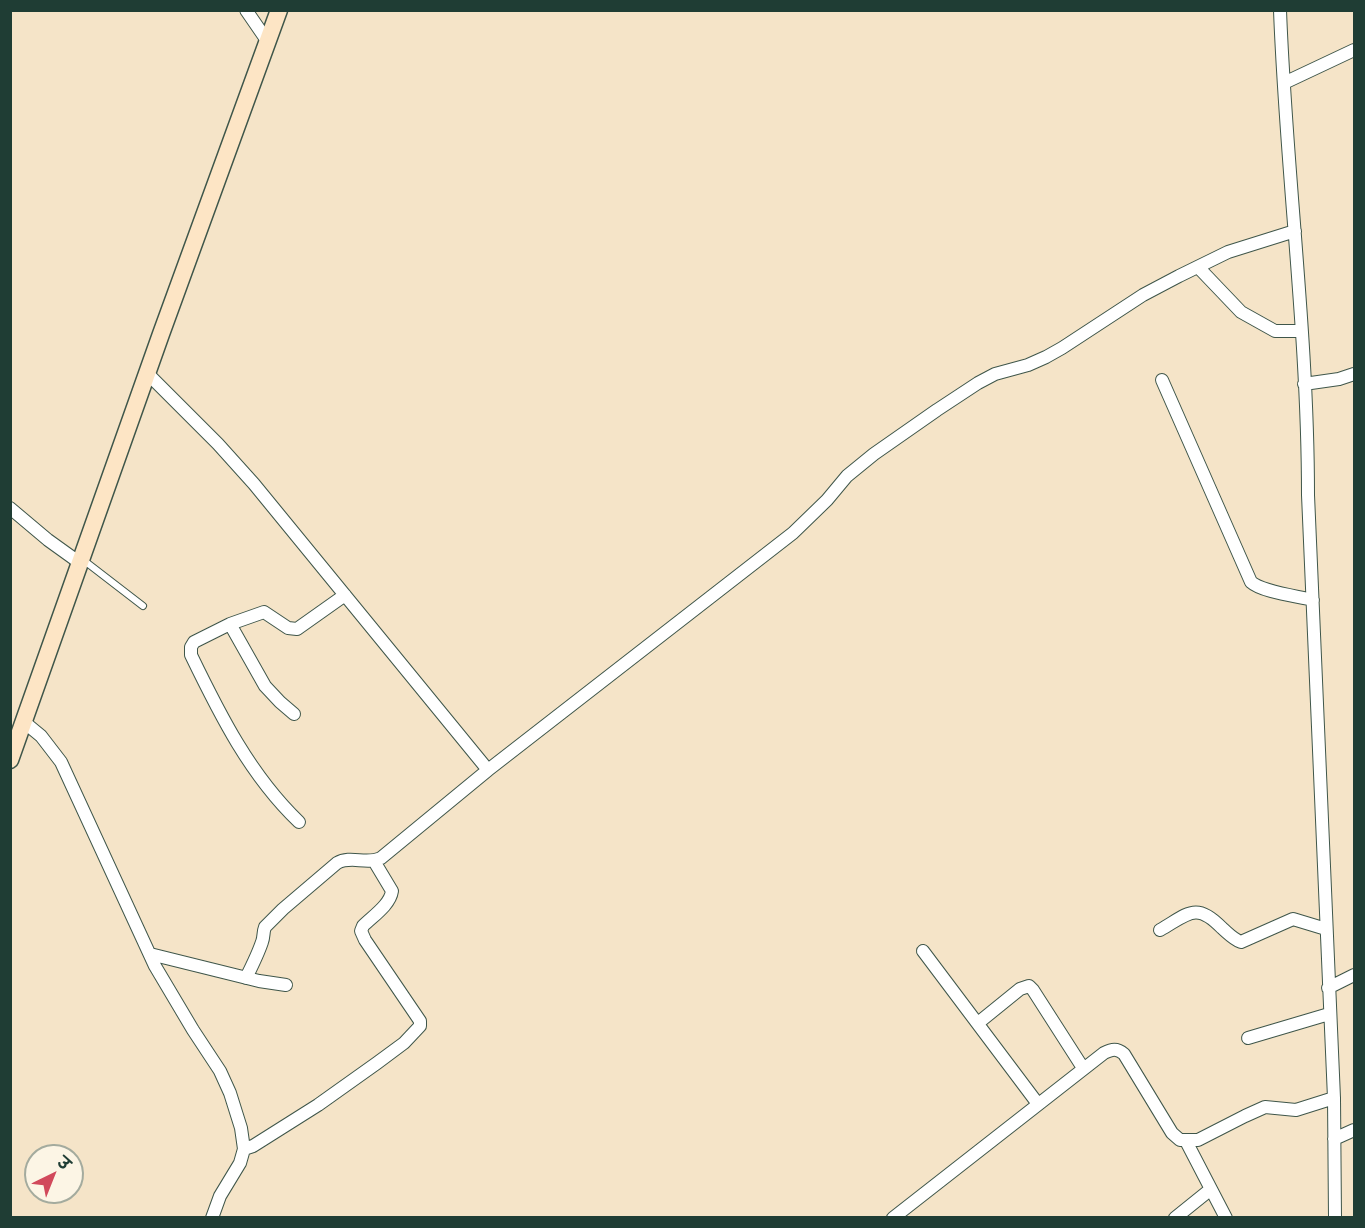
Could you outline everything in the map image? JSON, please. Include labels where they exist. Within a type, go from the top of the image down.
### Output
[{"type":"street","points":[[246,10],[268,42]]},
{"type":"street","points":[[10,760],[279,10]]},
{"type":"street","points":[[1280,10],[1308,451],[1312,600],[1334,1098],[1335,1218]]},
{"type":"street","points":[[1284,83],[1354,50]]},
{"type":"street","points":[[246,978],[258,953],[265,927],[283,909],[343,859],[374,861],[381,858],[488,770],[793,533],[827,500],[847,476],[883,447],[978,383],[995,374],[1028,365],[1046,357],[1143,296],[1198,267],[1228,252],[1295,231]]},
{"type":"street","points":[[1198,267],[1240,312],[1275,331],[1301,331]]},
{"type":"street","points":[[147,373],[218,444],[254,484],[488,770]]},
{"type":"street","points":[[1304,384],[1339,379],[1354,374]]},
{"type":"street","points":[[1162,380],[1251,582],[1264,589],[1312,600]]},
{"type":"street","points":[[10,508],[48,540],[81,561]]},
{"type":"street","points":[[299,822],[251,766],[215,703],[191,654],[191,647],[194,642],[230,624],[264,612],[288,628],[297,629],[345,595]]},
{"type":"street","points":[[230,624],[265,686],[294,714]]},
{"type":"street","points":[[24,722],[41,736],[61,762],[155,966],[220,1071],[231,1093],[241,1128],[244,1149],[240,1163],[220,1196],[212,1218]]},
{"type":"street","points":[[244,1149],[253,1146],[318,1105],[404,1043],[420,1026],[420,1021],[361,931],[392,895],[392,891],[374,861]]},
{"type":"street","points":[[1160,930],[1192,912],[1205,913],[1234,940],[1241,942],[1293,919],[1326,929]]},
{"type":"street","points":[[923,951],[1038,1104]]},
{"type":"street","points":[[150,954],[246,978],[286,985]]},
{"type":"street","points":[[1328,988],[1354,975]]},
{"type":"street","points":[[978,1023],[1020,989],[1029,986],[1034,990],[1083,1068]]},
{"type":"street","points":[[1248,1038],[1329,1014]]},
{"type":"street","points":[[893,1218],[1083,1068],[1110,1050],[1119,1050],[1124,1054],[1172,1133],[1180,1140],[1198,1140],[1265,1107],[1296,1110],[1334,1098]]},
{"type":"street","points":[[1334,1139],[1354,1130]]},
{"type":"street","points":[[1186,1141],[1226,1218]]},
{"type":"street","points":[[1175,1218],[1211,1189]]},
{"type":"lane","points":[[81,561],[143,606]]}]
